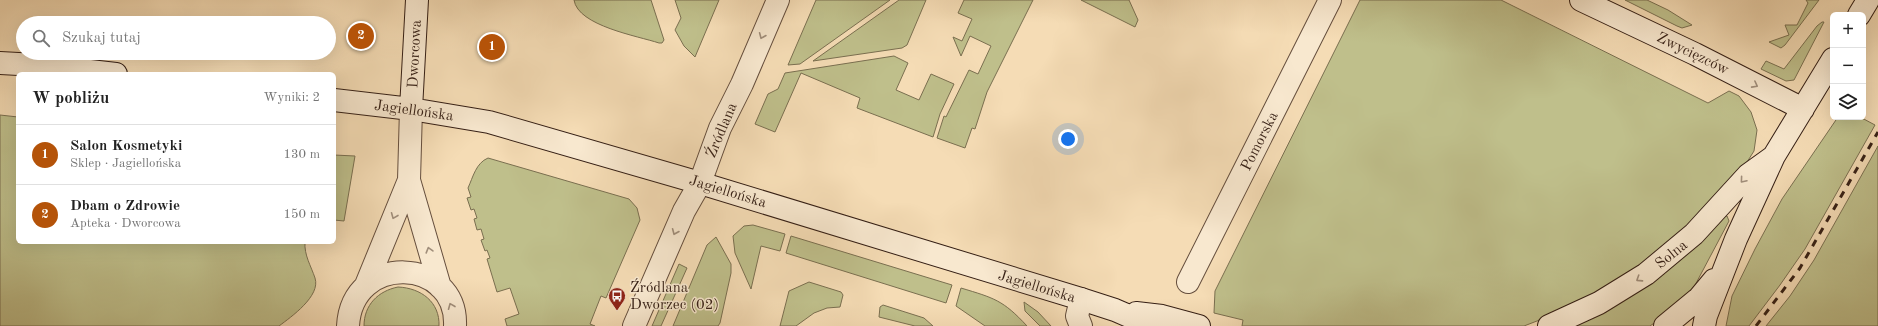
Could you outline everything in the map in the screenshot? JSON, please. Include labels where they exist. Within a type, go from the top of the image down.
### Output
[{"type":"street","name":"Dworcowa","points":[[418,0],[411,109],[409,180],[440,288]]},
{"type":"street","name":"Źródlana","points":[[634,326],[684,212],[700,183],[720,128],[742,84],[778,0]]},
{"type":"street","name":"Pomorska","points":[[1188,282],[1330,0]]},
{"type":"street","name":"Zwycięzców","points":[[1581,0],[1695,54],[1803,109]]},
{"type":"street","points":[[1861,12],[1868,0]]},
{"type":"street","points":[[0,63],[37,65],[98,72]]},
{"type":"street","name":"Solna","points":[[1704,326],[1706,316],[1724,268],[1774,156],[1830,64]]},
{"type":"street","name":"Jagiellońska","points":[[336,100],[411,109],[489,122],[700,183],[1081,299],[1115,310],[1152,326]]},
{"type":"street","name":"Solna","points":[[1549,326],[1599,303],[1646,274],[1694,234],[1748,175],[1774,156]]},
{"type":"street","name":"Dworcowa","points":[[366,285],[409,180]]},
{"type":"street","name":"Solna","points":[[1665,326],[1699,298],[1724,268]]},
{"type":"street","points":[[333,326],[349,318],[358,294],[366,285],[383,275],[400,271],[420,275],[440,288],[450,302],[455,326]]},
{"type":"street","points":[[1081,299],[1077,316],[1081,326]]},
{"type":"street","name":"Jagiellońska","points":[[1115,310],[1162,316],[1199,326]]},
{"type":"green space","points":[[574,0],[651,0],[664,40],[662,43],[659,43],[610,29],[586,17],[578,9]]},
{"type":"green space","points":[[675,0],[719,0],[695,57],[684,46],[675,30],[681,18]]},
{"type":"green space","points":[[816,0],[890,0],[800,64],[788,65]]},
{"type":"green space","points":[[899,0],[926,0],[907,45],[902,48],[813,61]]},
{"type":"green space","points":[[964,0],[1033,0],[987,92],[975,129],[972,128],[965,148],[937,138],[944,116],[946,117],[969,70],[978,74],[991,46],[970,36],[961,56],[953,37],[962,41],[972,19],[958,13]]},
{"type":"green space","points":[[1081,0],[1129,0],[1138,20],[1135,27]]},
{"type":"green space","points":[[1360,0],[1501,0],[1708,103],[1729,91],[1739,96],[1751,112],[1757,130],[1754,151],[1742,170],[1710,206],[1641,266],[1568,309],[1524,326],[1242,326],[1243,320],[1214,313],[1215,291]]},
{"type":"green space","points":[[1625,0],[1647,0],[1668,10],[1692,25],[1682,28]]},
{"type":"green space","points":[[1806,0],[1819,0],[1785,45],[1781,48],[1769,42],[1789,35],[1785,25],[1797,25],[1808,3]]},
{"type":"green space","points":[[1824,22],[1794,80],[1786,81],[1761,69],[1766,61],[1784,69],[1817,26]]},
{"type":"green space","points":[[894,56],[908,63],[896,90],[919,100],[931,74],[954,84],[940,114],[933,137],[857,108],[860,98],[801,73],[775,132],[755,124],[768,94],[778,89],[785,73]]},
{"type":"green space","points":[[0,115],[16,117],[16,244],[305,244],[316,285],[314,292],[304,305],[279,326],[0,326]]},
{"type":"green space","points":[[1836,120],[1866,120],[1875,125],[1805,249],[1780,285],[1749,326],[1726,326],[1732,296],[1782,199]]},
{"type":"green space","points":[[1878,146],[1878,326],[1766,326],[1790,296],[1814,260]]},
{"type":"green space","points":[[336,155],[355,156],[344,221],[336,220]]},
{"type":"green space","points":[[488,158],[629,199],[637,208],[640,220],[606,298],[601,296],[590,324],[595,326],[507,326],[505,319],[519,314],[510,288],[497,292],[487,259],[490,258],[487,250],[485,251],[481,240],[484,239],[481,229],[477,230],[474,219],[477,218],[474,209],[471,210],[467,198],[471,197],[468,188],[475,171],[484,160]]},
{"type":"green space","points":[[1727,216],[1729,221],[1693,289],[1667,314],[1650,326],[1571,326],[1723,217]]},
{"type":"green space","points":[[753,225],[785,234],[780,251],[761,246],[751,289],[735,253],[733,236],[744,226]]},
{"type":"green space","points":[[791,236],[952,285],[946,303],[786,253]]},
{"type":"green space","points":[[716,237],[731,264],[731,273],[720,323],[718,326],[673,326],[707,245]]},
{"type":"green space","points":[[679,264],[687,268],[661,326],[652,326]]},
{"type":"green space","points":[[809,282],[841,292],[843,295],[840,307],[827,308],[814,313],[796,326],[780,326],[789,291]]},
{"type":"green space","points":[[398,287],[414,290],[428,298],[433,303],[436,310],[439,326],[364,326],[366,312],[369,305],[384,292]]},
{"type":"green space","points":[[961,288],[982,294],[1004,305],[1019,317],[1027,326],[985,326],[956,306]]},
{"type":"green space","points":[[1024,302],[1038,312],[1051,326],[1040,326],[1025,311]]},
{"type":"green space","points":[[883,305],[924,318],[933,326],[915,326],[879,317],[880,307]]},
{"type":"railway","points":[[1756,326],[1800,268],[1878,132]]},
{"type":"place","name":"Dbam o Zdrowie","points":[[361,36]]},
{"type":"place","name":"Salon Kosmetyki","points":[[492,47]]},
{"type":"place","name":"Źródlana Dworzec (02)","points":[[617,311]]}]
